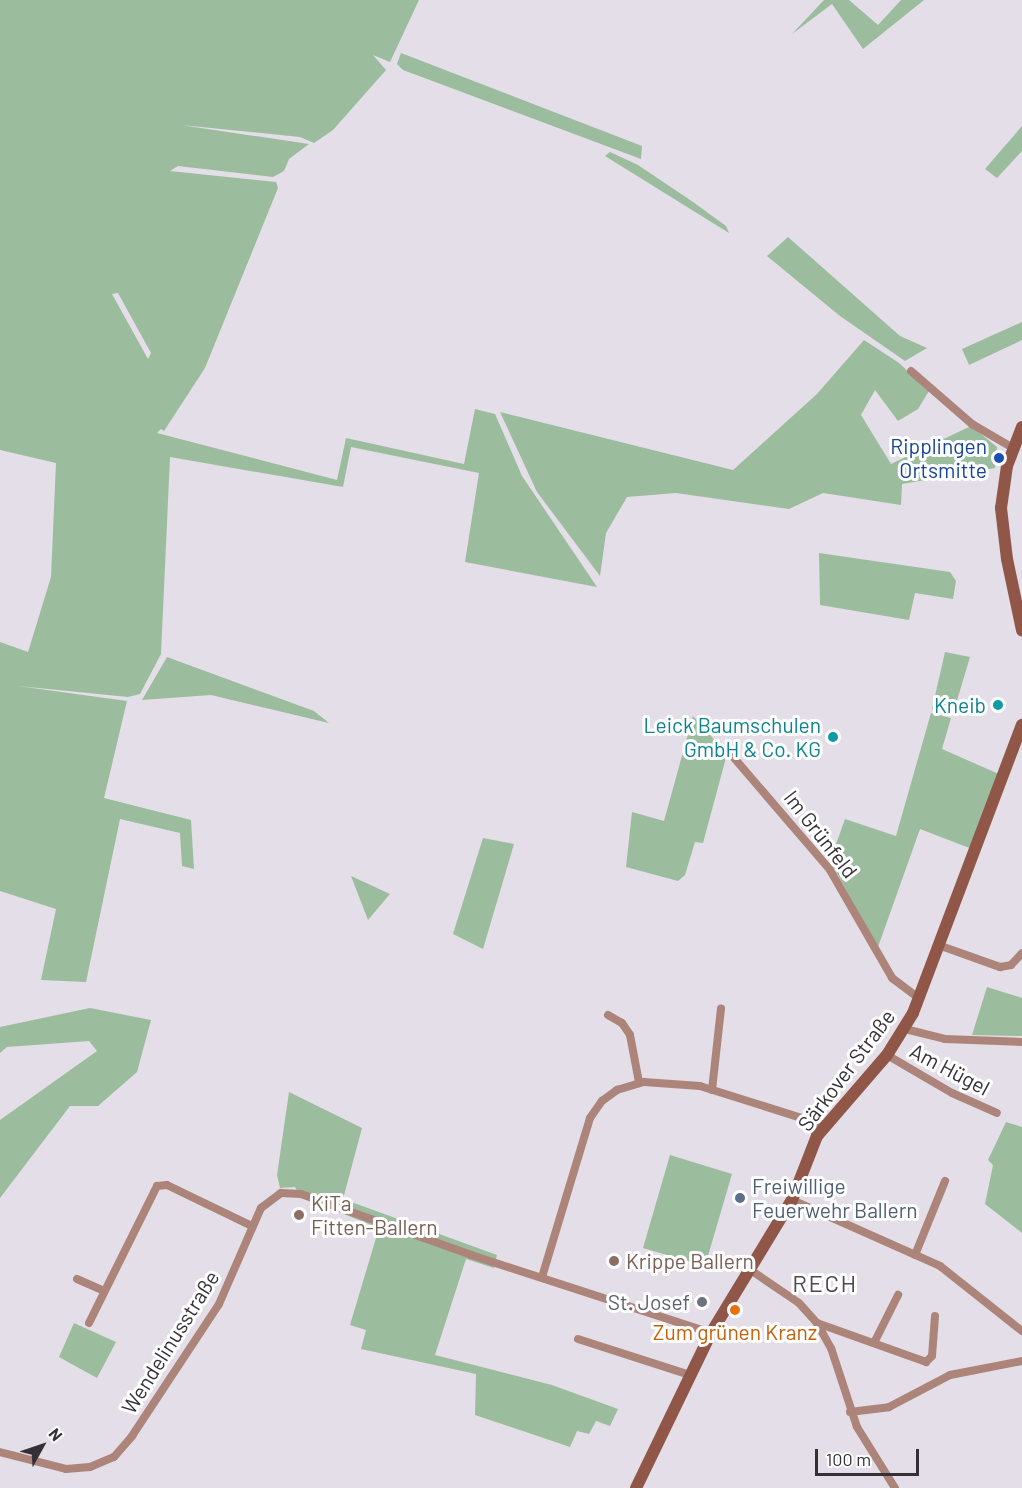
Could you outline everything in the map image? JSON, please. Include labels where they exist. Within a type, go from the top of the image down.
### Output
[{"type":"main road","points":[[1022,427],[1013,448],[1002,487],[1002,521],[1022,630]]},
{"type":"main road","name":"Särkover Straße","points":[[636,1488],[711,1333],[792,1200],[824,1125],[887,1055],[905,1029],[920,999],[941,946],[1022,725]]},
{"type":"street","points":[[911,371],[972,424],[1013,448]]},
{"type":"street","name":"Im Grünfeld","points":[[729,752],[830,870],[892,978],[920,999]]},
{"type":"street","points":[[941,946],[1000,967],[1011,965],[1022,953]]},
{"type":"street","points":[[712,1090],[721,1008]]},
{"type":"street","points":[[608,1015],[622,1023],[630,1035],[639,1082]]},
{"type":"street","points":[[905,1029],[945,1039],[1022,1042]]},
{"type":"street","name":"Am Hügel","points":[[887,1055],[952,1094],[997,1113]]},
{"type":"street","points":[[542,1277],[590,1118],[609,1095],[639,1082],[712,1090],[824,1125]]},
{"type":"street","points":[[915,1255],[945,1181]]},
{"type":"street","points":[[89,1323],[157,1186],[167,1185],[252,1226]]},
{"type":"street","name":"Wendelinusstraße","points":[[0,1452],[66,1469],[90,1467],[114,1457],[132,1436],[219,1304],[252,1226],[267,1201],[289,1192],[471,1255],[711,1333]]},
{"type":"street","points":[[792,1200],[950,1272],[1022,1331]]},
{"type":"street","points":[[749,1269],[799,1303],[817,1323],[831,1348],[850,1412],[895,1488]]},
{"type":"street","points":[[77,1279],[104,1291]]},
{"type":"street","points":[[874,1343],[898,1295]]},
{"type":"street","points":[[817,1323],[926,1362],[932,1356],[935,1316]]},
{"type":"street","points":[[578,1338],[690,1375]]},
{"type":"street","points":[[850,1412],[890,1407],[950,1375],[1022,1361]]},
{"type":"green space","points":[[0,0],[419,0],[390,62],[373,55],[386,70],[333,130],[314,143],[300,137],[181,125],[309,144],[289,159],[284,171],[273,177],[178,166],[170,171],[276,182],[278,188],[205,368],[164,431],[161,429],[157,433],[337,480],[346,438],[464,464],[475,409],[495,414],[522,476],[597,587],[465,562],[479,473],[351,447],[343,487],[170,457],[161,654],[140,694],[128,697],[18,686],[127,701],[104,798],[191,820],[194,869],[182,866],[180,833],[120,819],[86,982],[41,980],[56,909],[0,891],[0,642],[28,652],[51,577],[56,463],[0,450]],"holes":[[[118,293],[151,353],[148,359],[112,294]]]},
{"type":"green space","points":[[824,0],[849,0],[878,25],[901,0],[924,0],[863,49],[832,4],[792,34]]},
{"type":"green space","points":[[401,53],[642,146],[641,159],[403,70],[397,64]]},
{"type":"green space","points":[[1022,126],[1022,151],[997,178],[985,169]]},
{"type":"green space","points":[[610,152],[638,165],[693,202],[726,226],[729,233],[605,156]]},
{"type":"green space","points":[[788,237],[900,336],[927,348],[905,361],[840,316],[767,256]]},
{"type":"green space","points":[[1022,322],[1022,340],[969,365],[962,349]]},
{"type":"green space","points":[[864,340],[899,363],[929,391],[918,409],[898,421],[875,390],[861,415],[891,464],[971,426],[997,447],[995,468],[902,484],[901,505],[823,493],[789,509],[676,493],[627,497],[606,533],[600,576],[537,492],[500,412],[733,470],[817,394]]},
{"type":"green space","points":[[819,553],[950,572],[956,581],[953,599],[915,593],[909,620],[820,605]]},
{"type":"green space","points":[[945,652],[970,657],[953,714],[932,709]]},
{"type":"green space","points":[[167,657],[314,711],[329,723],[211,695],[142,700]]},
{"type":"green space","points":[[931,713],[951,718],[942,749],[1001,775],[972,849],[920,829],[878,947],[830,861],[845,819],[896,836]]},
{"type":"green space","points":[[693,716],[727,754],[703,843],[695,842],[685,875],[678,881],[626,867],[632,812],[664,821]]},
{"type":"green space","points":[[483,838],[514,844],[483,949],[453,934]]},
{"type":"green space","points":[[351,876],[390,894],[368,920]]},
{"type":"green space","points":[[987,987],[1022,998],[1022,1036],[972,1035]]},
{"type":"green space","points":[[90,1008],[151,1020],[137,1072],[98,1106],[70,1106],[0,1198],[0,1120],[97,1051],[89,1041],[7,1047],[0,1053],[0,1027]]},
{"type":"green space","points":[[289,1092],[362,1128],[343,1199],[497,1255],[494,1268],[466,1259],[435,1355],[552,1385],[618,1409],[610,1426],[596,1421],[589,1434],[577,1431],[570,1447],[475,1415],[476,1374],[361,1349],[366,1330],[350,1325],[379,1228],[301,1197],[295,1187],[280,1188],[277,1175]]},
{"type":"green space","points":[[1006,1122],[1022,1127],[1022,1233],[985,1204],[993,1165],[988,1160]]},
{"type":"green space","points":[[670,1155],[732,1174],[705,1266],[643,1248]]},
{"type":"green space","points":[[74,1323],[116,1342],[97,1378],[59,1357]]},
{"type":"place","name":"Ripplingen Ortsmitte","points":[[999,458]]},
{"type":"place","name":"Kneib","points":[[998,705]]},
{"type":"place","name":"Leick Baumschulen GmbH & Co. KG","points":[[833,737]]},
{"type":"place","name":"Freiwillige Feuerwehr Ballern","points":[[740,1198]]},
{"type":"place","name":"KiTa Fitten-Ballern","points":[[299,1215]]},
{"type":"place","name":"Krippe Ballern","points":[[614,1261]]},
{"type":"place","name":"St. Josef","points":[[702,1302]]},
{"type":"place","name":"Zum grünen Kranz","points":[[735,1310]]},
{"type":"district","name":"RECH","points":[[825,1283]]}]
